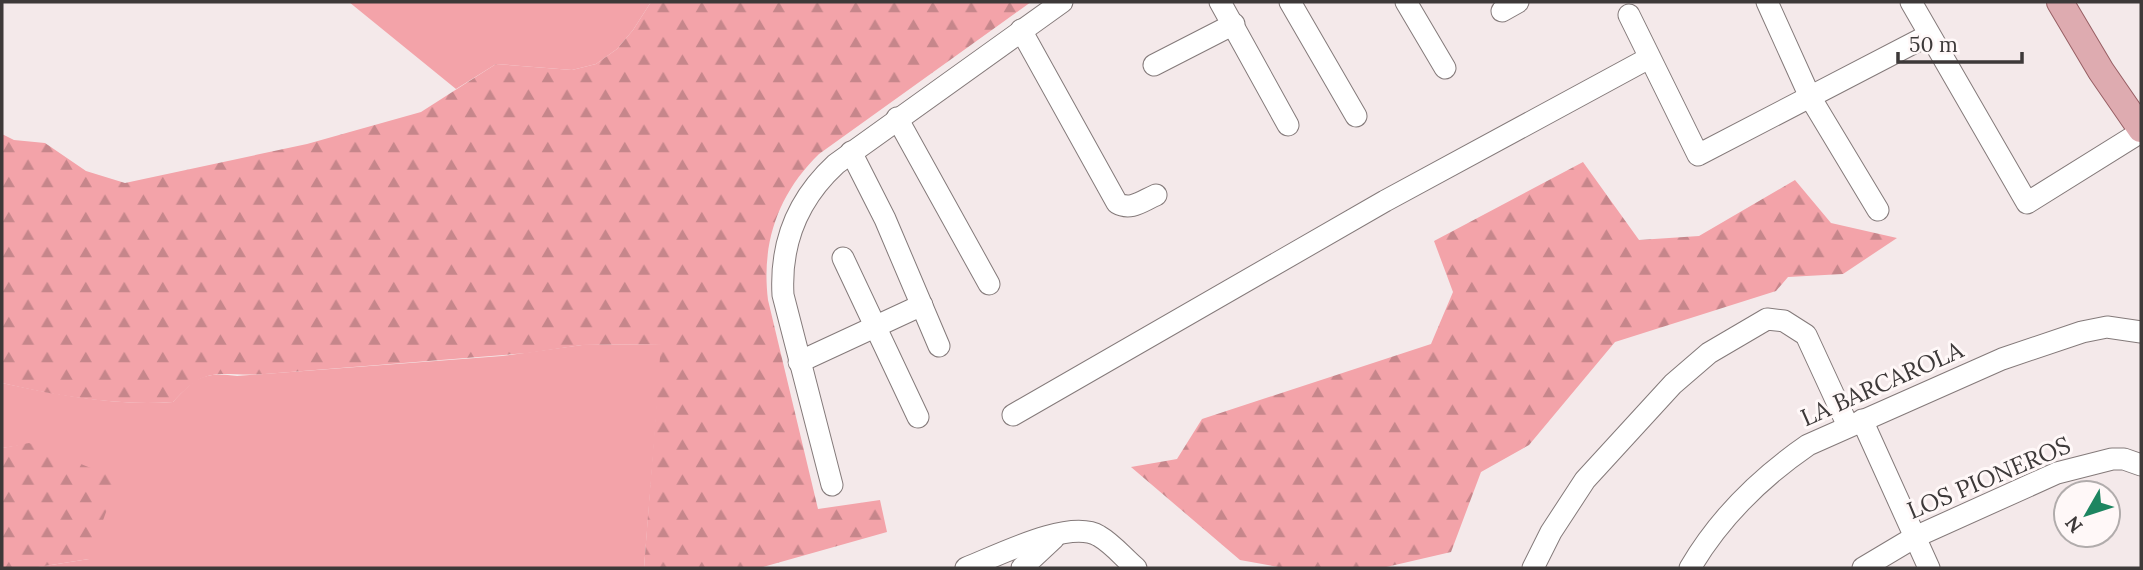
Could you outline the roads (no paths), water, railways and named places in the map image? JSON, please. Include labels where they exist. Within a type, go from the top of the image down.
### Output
[{"type":"main road","points":[[2060,2],[2141,131]]},
{"type":"street","points":[[832,485],[783,295],[783,262],[792,225],[810,191],[851,152],[1062,2]]},
{"type":"street","points":[[1220,2],[1288,125]]},
{"type":"street","points":[[1290,2],[1356,116]]},
{"type":"street","points":[[1406,2],[1445,68]]},
{"type":"street","points":[[1767,2],[1810,97],[1878,210]]},
{"type":"street","points":[[1910,2],[2026,202],[2141,131]]},
{"type":"street","points":[[1629,15],[1698,155],[1929,35]]},
{"type":"street","points":[[1154,65],[1234,24]]},
{"type":"street","points":[[1021,30],[1117,203],[1131,207],[1156,195]]},
{"type":"street","points":[[1013,415],[1385,201],[1649,58]]},
{"type":"street","points":[[897,118],[989,284]]},
{"type":"street","points":[[851,152],[885,219],[939,346]]},
{"type":"street","points":[[843,258],[918,417]]},
{"type":"street","points":[[799,362],[922,305]]},
{"type":"street","points":[[1533,568],[1551,532],[1586,480],[1673,384],[1709,353],[1767,319],[1784,321],[1806,335],[1855,423],[1929,568]]},
{"type":"street","name":"LA BARCAROLA","points":[[1690,568],[1720,524],[1761,481],[1808,445],[2002,359],[2082,332],[2107,327],[2141,332]]},
{"type":"street","name":"LOS PIONEROS","points":[[1863,568],[1915,537],[2003,496],[2075,467],[2112,458],[2141,465]]},
{"type":"street","points":[[966,568],[1060,532],[1078,530],[1098,535],[1136,568]]},
{"type":"street","points":[[1022,568],[1060,532]]}]
